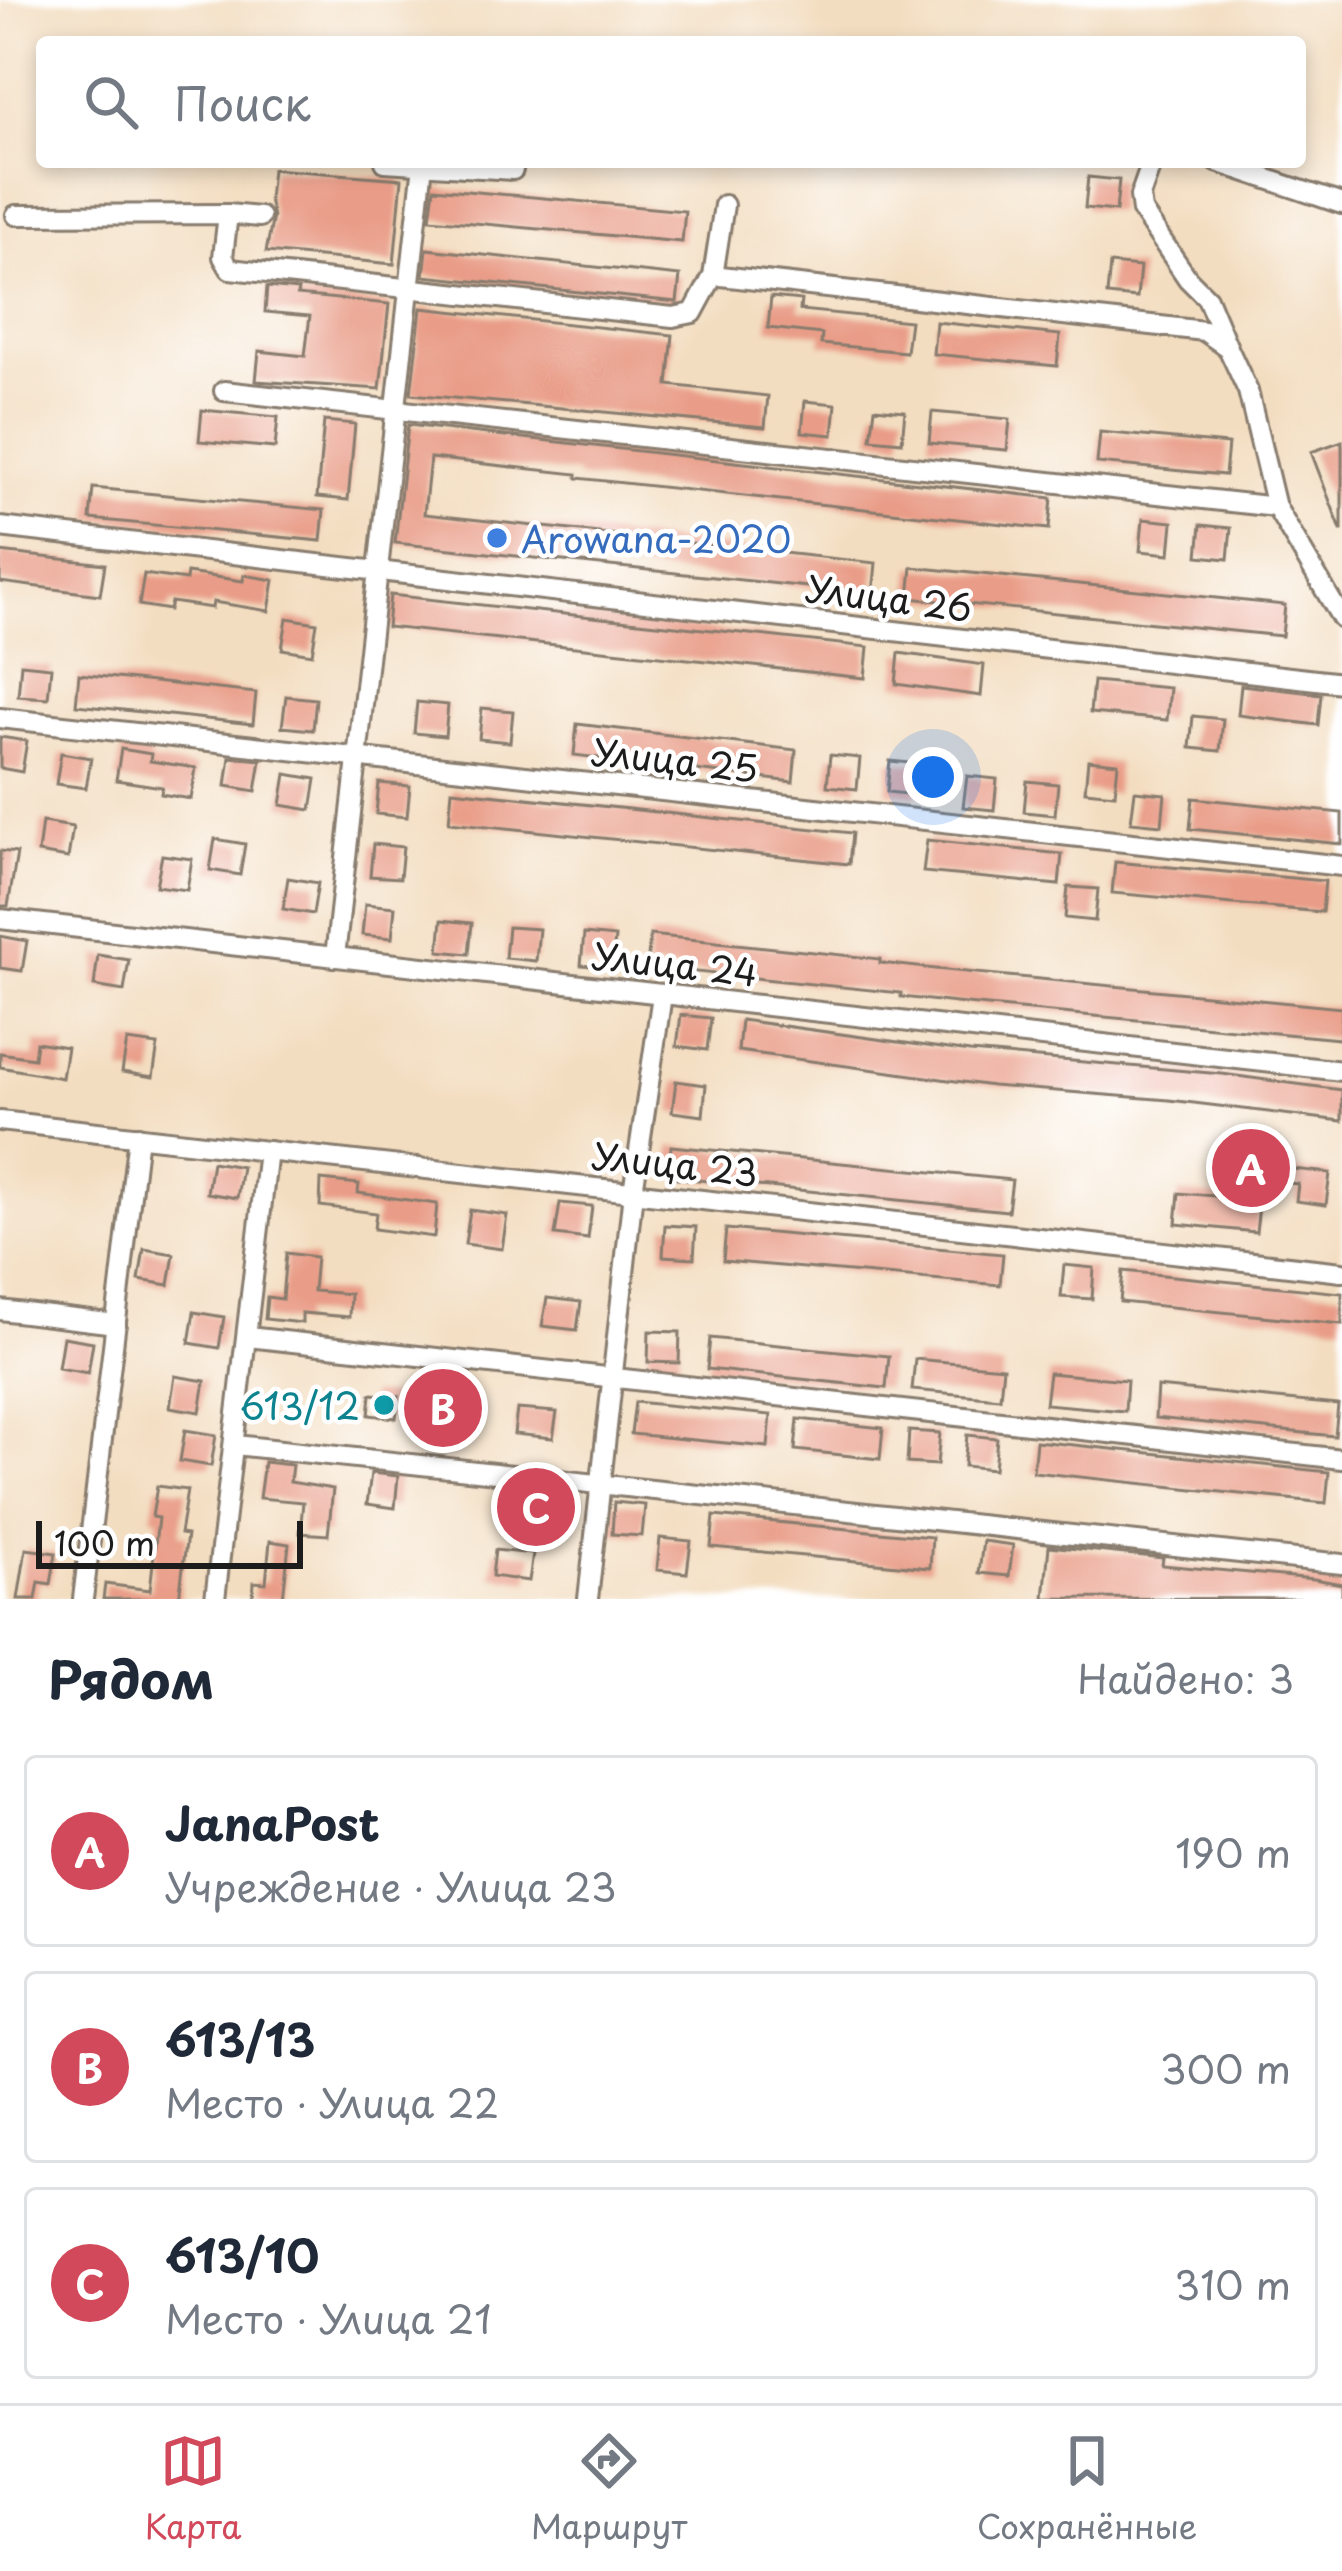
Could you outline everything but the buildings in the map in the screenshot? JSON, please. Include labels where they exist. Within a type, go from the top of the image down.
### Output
[{"type":"street","points":[[334,957],[423,168]]},
{"type":"street","points":[[483,168],[513,170]]},
{"type":"street","points":[[1150,168],[1140,196],[1142,211],[1188,279],[1207,298],[1248,391],[1276,508],[1342,620]]},
{"type":"street","points":[[1235,168],[1342,204]]},
{"type":"street","points":[[228,214],[223,256],[230,268],[684,317],[693,313],[713,276],[724,206]]},
{"type":"street","points":[[16,215],[260,217]]},
{"type":"street","points":[[713,276],[1204,331],[1228,348]]},
{"type":"street","points":[[224,391],[1276,508]]},
{"type":"street","name":"Улица 26","points":[[0,527],[1342,683]]},
{"type":"street","name":"Улица 25","points":[[0,718],[1342,866]]},
{"type":"street","name":"Улица 24","points":[[0,919],[1342,1071]]},
{"type":"street","points":[[588,1599],[633,1192],[662,995]]},
{"type":"street","name":"Улица 23","points":[[0,1121],[1342,1272]]},
{"type":"street","points":[[83,1599],[138,1136]]},
{"type":"street","points":[[214,1599],[268,1151]]},
{"type":"street","points":[[0,1310],[116,1324]]},
{"type":"street","points":[[248,1337],[1342,1459]]},
{"type":"street","points":[[235,1444],[1342,1564]]},
{"type":"place","name":"Arowana-2020","points":[[497,538]]},
{"type":"place","name":"JanaPost","points":[[1251,1168]]},
{"type":"place","name":"613/12","points":[[384,1405]]},
{"type":"place","name":"613/13","points":[[443,1408]]},
{"type":"place","name":"613/10","points":[[536,1507]]}]
